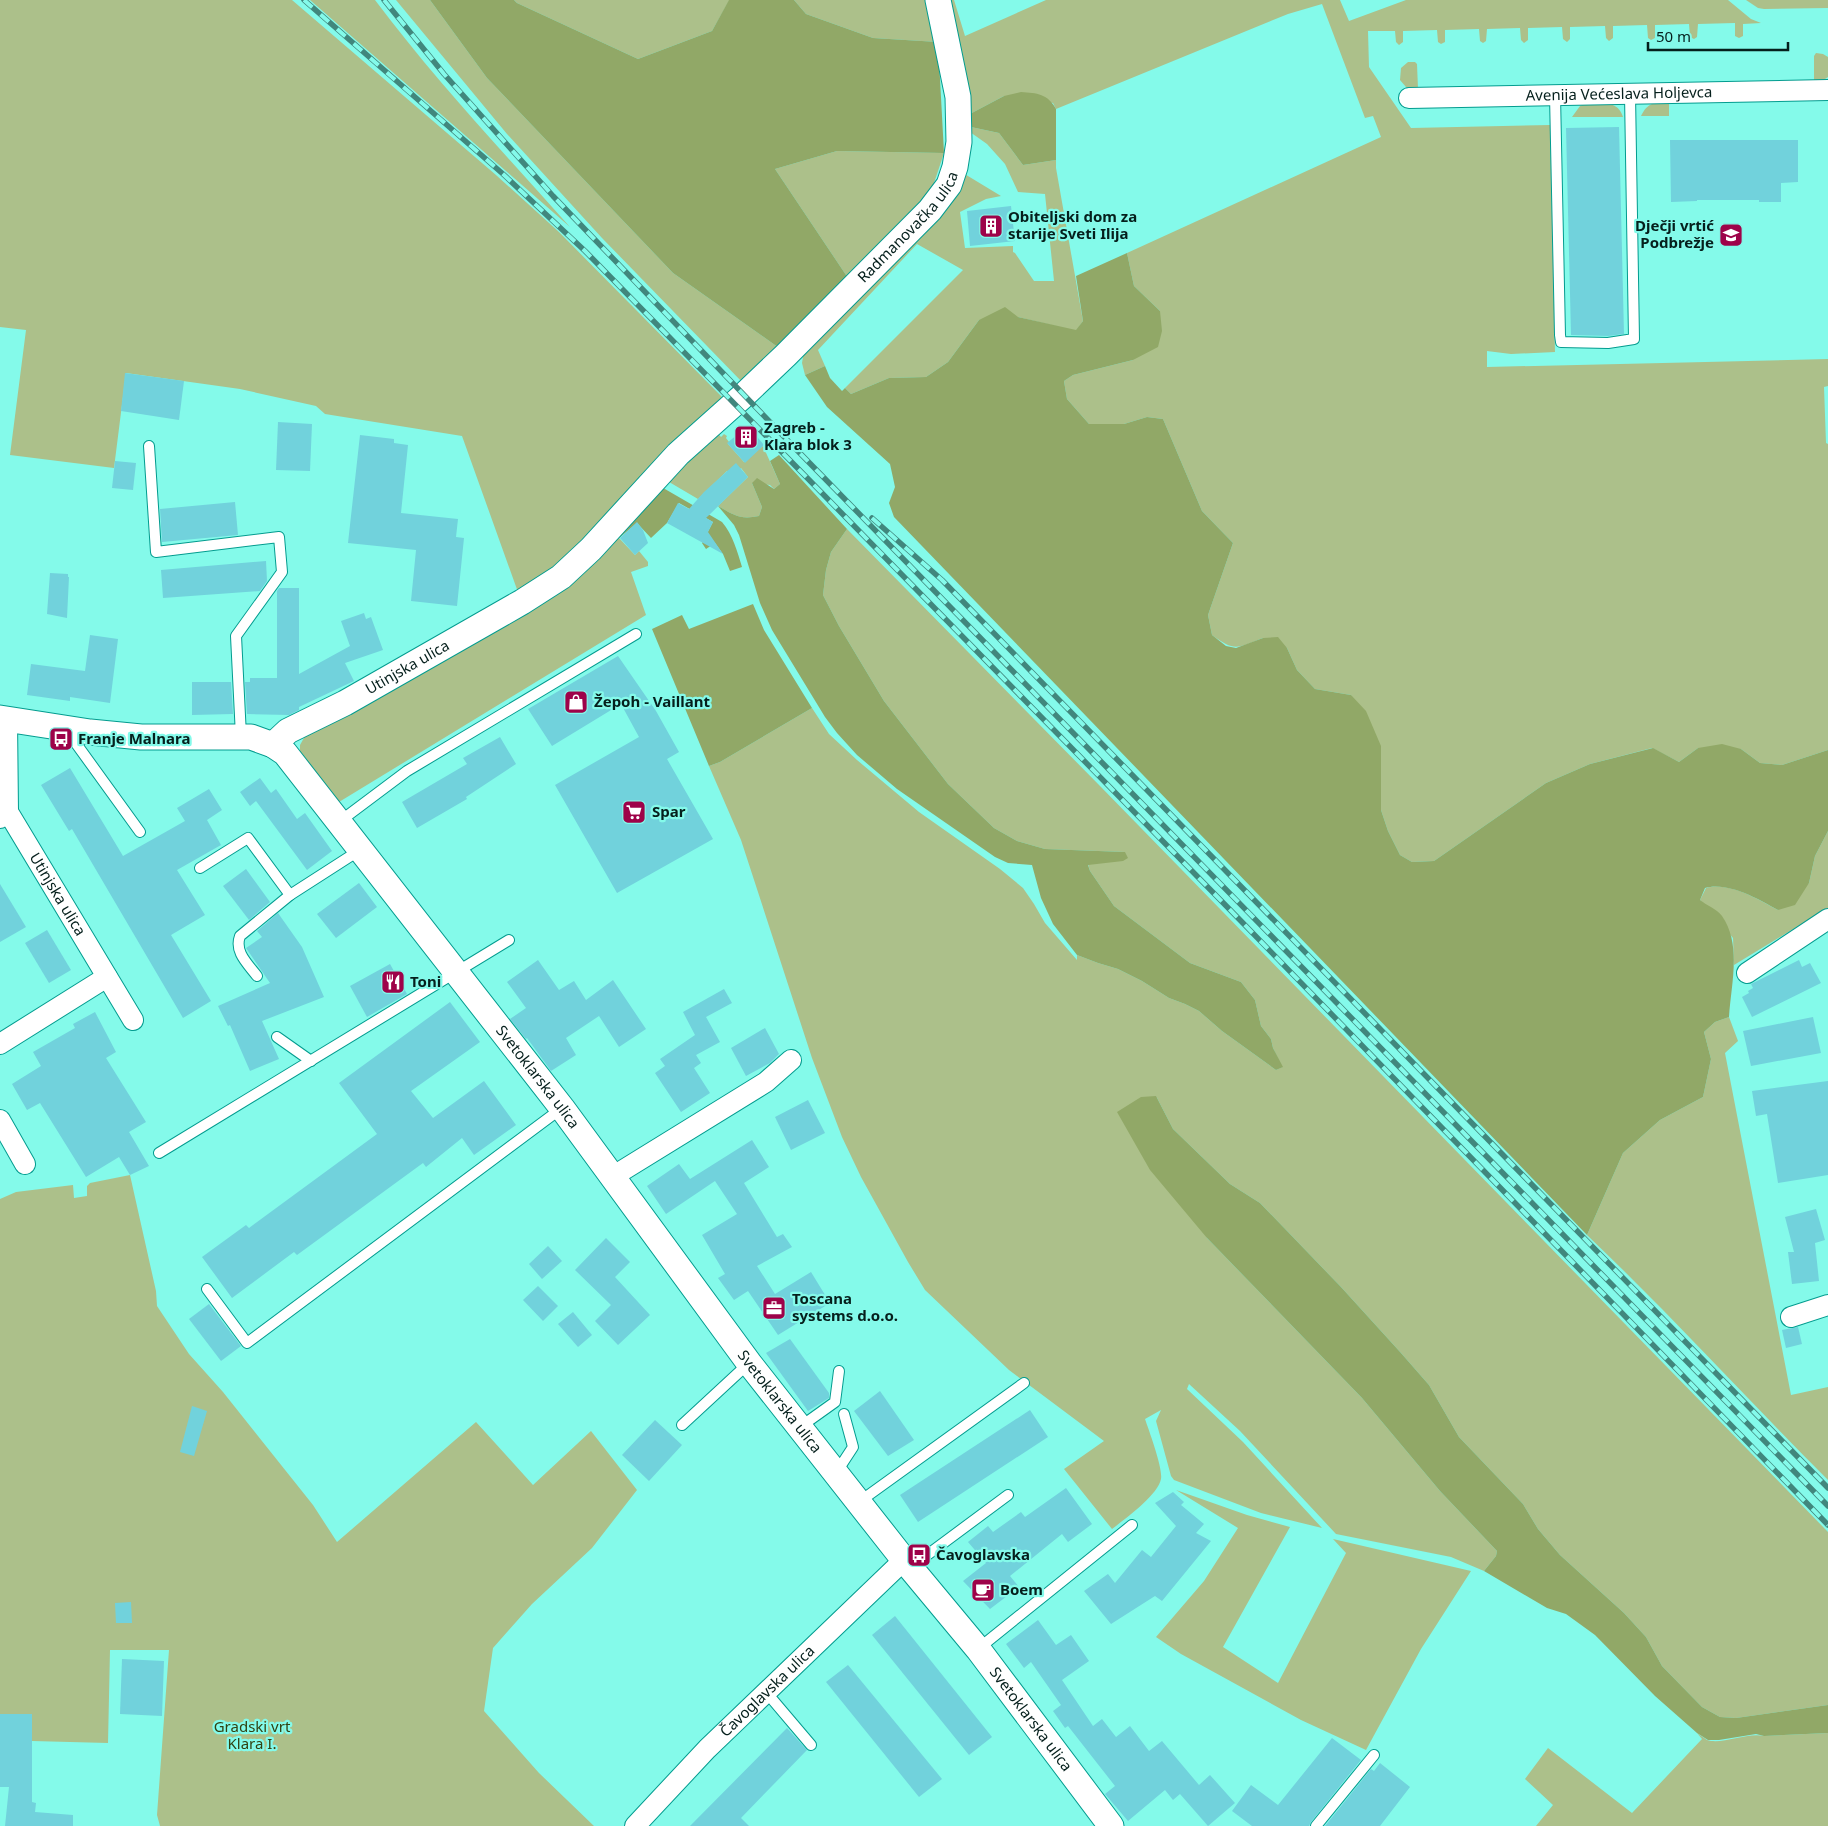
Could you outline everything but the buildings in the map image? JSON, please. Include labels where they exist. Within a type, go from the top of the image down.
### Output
[{"type":"street","name":"Radmanovačka ulica","points":[[734,404],[786,355],[930,210],[949,185],[960,142],[960,120],[958,97],[938,0]]},
{"type":"street","name":"Avenija Većeslava Holjevca","points":[[1409,98],[1828,90]]},
{"type":"street","name":"Utinjska ulica","points":[[133,1020],[4,815],[4,719],[140,737],[241,736],[273,745],[288,731],[354,698],[522,602],[561,577],[592,549],[678,454],[734,404]]},
{"type":"street","name":"Svetoklarska ulica","points":[[273,745],[294,762],[338,822],[562,1108],[748,1363],[907,1564],[978,1649],[1111,1826]]},
{"type":"street","points":[[1747,973],[1828,919]]},
{"type":"street","points":[[0,1044],[107,977]]},
{"type":"street","points":[[612,1177],[766,1082],[791,1060]]},
{"type":"street","points":[[0,1120],[25,1164]]},
{"type":"street","points":[[1791,1317],[1828,1305]]},
{"type":"street","name":"Čavoglavska ulica","points":[[635,1826],[707,1749],[766,1692],[907,1564]]},
{"type":"lane","points":[[1555,95],[1561,342],[1599,343],[1634,339],[1630,94]]},
{"type":"lane","points":[[149,446],[156,552],[279,538],[282,572],[236,636],[241,736]]},
{"type":"lane","points":[[338,822],[407,771],[636,634]]},
{"type":"lane","points":[[65,728],[140,832]]},
{"type":"lane","points":[[200,868],[248,838],[290,895]]},
{"type":"lane","points":[[257,976],[239,951],[238,943],[240,936],[290,895],[360,850]]},
{"type":"lane","points":[[159,1153],[508,940]]},
{"type":"lane","points":[[277,1037],[311,1061]]},
{"type":"lane","points":[[208,1289],[247,1343],[562,1108]]},
{"type":"lane","points":[[682,1426],[748,1363]]},
{"type":"lane","points":[[799,1428],[835,1402],[839,1371]]},
{"type":"lane","points":[[858,1503],[1024,1383]]},
{"type":"lane","points":[[836,1474],[853,1447],[844,1414]]},
{"type":"lane","points":[[907,1564],[1008,1495]]},
{"type":"lane","points":[[978,1649],[1132,1525]]},
{"type":"lane","points":[[766,1692],[811,1745]]},
{"type":"lane","points":[[1316,1826],[1374,1755]]},
{"type":"green space","points":[[0,0],[292,0],[496,175],[559,232],[725,400],[563,562],[519,595],[462,436],[325,414],[316,406],[240,389],[126,373],[114,468],[10,455],[26,330],[0,327]]},
{"type":"green space","points":[[310,0],[375,0],[446,87],[570,227]]},
{"type":"green space","points":[[396,0],[430,0],[487,78],[673,273],[782,350],[743,383],[602,238],[507,134]]},
{"type":"green space","points":[[430,0],[514,0],[638,59],[712,31],[729,0],[794,0],[806,14],[873,38],[938,42],[944,153],[837,151],[775,169],[848,278],[782,350],[673,273],[487,78]]},
{"type":"green space","points":[[514,0],[729,1],[712,31],[638,59]]},
{"type":"green space","points":[[794,0],[929,0],[938,42],[873,38],[806,14]]},
{"type":"green space","points":[[947,0],[954,0],[965,36],[1046,0],[1340,0],[1349,21],[1406,0],[1728,0],[1751,19],[1761,23],[1743,24],[1743,36],[1739,38],[1735,36],[1735,23],[1698,24],[1697,37],[1694,39],[1690,37],[1689,24],[1655,25],[1655,38],[1651,40],[1648,38],[1647,25],[1613,26],[1613,38],[1609,41],[1606,38],[1605,26],[1570,27],[1570,39],[1567,42],[1563,39],[1562,27],[1528,28],[1528,40],[1524,43],[1521,40],[1520,28],[1487,29],[1486,41],[1483,43],[1480,41],[1479,29],[1445,30],[1445,42],[1441,44],[1438,42],[1437,30],[1403,31],[1403,42],[1399,45],[1396,42],[1395,31],[1368,31],[1369,67],[1411,128],[1550,125],[1555,352],[1511,354],[1487,351],[1487,367],[1828,359],[1828,386],[1824,387],[1826,443],[1828,444],[1828,750],[1782,765],[1760,763],[1741,749],[1698,748],[1679,762],[1652,748],[1590,764],[1546,783],[1434,861],[1412,862],[1400,855],[1388,831],[1381,810],[1381,778],[1351,695],[1315,689],[1297,670],[1287,648],[1263,638],[1236,647],[1226,644],[1212,635],[1208,615],[1233,543],[1202,511],[1163,419],[1147,417],[1124,424],[1089,424],[1067,399],[1064,381],[1073,375],[1133,360],[1160,311],[1134,286],[1127,253],[1381,137],[1373,116],[1365,118],[1322,4],[1288,14],[1056,109],[1053,103],[1004,96],[968,115]]},
{"type":"green space","points":[[1746,0],[1828,0],[1828,8],[1764,9],[1758,8]]},
{"type":"green space","points":[[1816,53],[1828,57],[1828,77],[1822,81],[1814,81],[1814,56]]},
{"type":"green space","points":[[1408,62],[1415,62],[1417,64],[1418,89],[1406,87],[1400,80],[1401,68]]},
{"type":"green space","points":[[1021,92],[1042,95],[1056,109],[1056,160],[1023,165],[999,133],[971,127],[968,115],[1004,96]]},
{"type":"green space","points":[[1669,101],[1669,116],[1641,116],[1646,108],[1652,104]]},
{"type":"green space","points":[[1587,103],[1613,105],[1621,112],[1623,117],[1572,117],[1580,106]]},
{"type":"green space","points":[[971,127],[999,133],[1023,165],[1056,160],[1083,321],[1076,331],[1018,317],[979,320],[948,362],[926,377],[889,378],[851,394],[845,388],[963,270],[917,244],[818,350],[825,366],[805,375],[802,363],[804,351],[963,173],[1001,196],[986,199],[960,212],[965,248],[1013,246],[1013,252],[1034,281],[1054,281],[1045,194],[1018,192],[1005,164],[987,144],[970,132]]},
{"type":"green space","points":[[837,151],[944,153],[929,198],[848,278],[775,169]]},
{"type":"green space","points":[[1127,253],[1134,286],[1160,311],[1162,331],[1158,347],[1133,360],[1073,375],[1064,381],[1067,399],[1089,424],[1124,424],[1147,417],[1163,419],[1202,511],[1233,543],[1208,615],[1212,635],[1226,646],[1236,648],[1263,638],[1278,637],[1287,648],[1297,670],[1315,689],[1351,695],[1366,711],[1381,746],[1381,810],[1388,831],[1400,855],[1412,862],[1434,861],[1546,783],[1590,764],[1653,748],[1679,762],[1698,748],[1722,744],[1741,749],[1760,763],[1782,765],[1828,750],[1828,831],[1815,856],[1809,883],[1795,905],[1778,910],[1743,892],[1714,886],[1705,888],[1700,900],[1720,914],[1728,927],[1732,939],[1734,965],[1729,1017],[1715,1022],[1704,1032],[1711,1059],[1703,1097],[1660,1120],[1623,1153],[1587,1235],[894,517],[889,503],[895,487],[890,464],[827,407],[805,375],[825,366],[830,378],[842,391],[845,388],[851,394],[889,378],[926,377],[948,362],[979,320],[1005,307],[1018,317],[1076,330],[1083,321],[1076,276]]},
{"type":"green space","points":[[715,430],[721,437],[724,434],[727,436],[728,444],[744,462],[763,446],[780,484],[774,489],[770,485],[752,483],[762,507],[759,516],[737,516],[718,506],[748,477],[741,468],[732,475],[727,471],[698,499],[664,479]]},
{"type":"green space","points":[[779,455],[847,529],[831,552],[826,570],[823,595],[839,626],[884,701],[948,784],[994,828],[1017,841],[1045,849],[1125,852],[1128,858],[1123,861],[1088,865],[1090,871],[1114,906],[1190,963],[1241,982],[1255,1000],[1261,1026],[1271,1039],[1273,1048],[1283,1067],[1276,1070],[1222,1031],[1199,1011],[1169,998],[1118,969],[1077,955],[1053,924],[1041,898],[1032,865],[1008,863],[995,857],[897,789],[857,755],[837,733],[825,717],[772,630],[760,603],[739,535],[734,525],[718,506],[737,516],[759,516],[762,507],[752,483],[757,478],[774,489],[780,484],[770,461]]},
{"type":"green space","points":[[658,485],[722,522],[732,538],[742,567],[730,571],[723,554],[715,543],[706,549],[702,543],[713,522],[679,503],[667,523],[651,538],[637,523],[619,538],[617,535]]},
{"type":"green space","points":[[847,529],[1828,1532],[1828,1705],[1736,1718],[1720,1717],[1702,1707],[1662,1666],[1646,1637],[1624,1613],[1560,1555],[1538,1529],[1523,1504],[1459,1437],[1429,1385],[1401,1353],[1260,1203],[1230,1184],[1173,1129],[1156,1096],[1207,1238],[1362,1398],[1440,1491],[1497,1551],[1496,1556],[1484,1571],[1451,1557],[1336,1534],[1240,1431],[1189,1384],[1187,1389],[1243,1442],[1322,1528],[1261,1513],[1174,1480],[1171,1476],[1156,1421],[1161,1410],[1145,1419],[1160,1467],[1161,1479],[1159,1485],[1148,1499],[1112,1529],[1064,1469],[1104,1441],[1009,1370],[925,1290],[861,1177],[842,1137],[812,1058],[741,840],[709,766],[720,762],[812,708],[829,734],[857,760],[919,812],[1000,869],[1023,888],[1045,923],[1077,960],[1077,955],[1118,969],[1142,981],[1169,998],[1199,1011],[1222,1031],[1276,1070],[1282,1067],[1271,1039],[1261,1026],[1255,1000],[1241,982],[1190,963],[1114,906],[1090,871],[1088,864],[1125,852],[1045,849],[1017,841],[994,828],[948,784],[884,701],[839,626],[823,595],[826,570],[831,552]]},
{"type":"green space","points":[[617,533],[619,538],[635,555],[639,551],[648,562],[648,566],[631,572],[646,615],[339,802],[300,753],[300,745],[305,736]]},
{"type":"green space","points":[[753,604],[764,630],[812,708],[720,762],[709,766],[652,629],[682,615],[689,629]]},
{"type":"green space","points":[[1828,831],[1828,908],[1734,965],[1733,938],[1700,900],[1706,888],[1715,886],[1743,892],[1778,910],[1809,883],[1815,856]]},
{"type":"green space","points":[[1729,1017],[1738,1041],[1725,1053],[1791,1395],[1828,1387],[1828,1480],[1587,1235],[1623,1153],[1660,1120],[1703,1097],[1711,1059],[1704,1032],[1715,1022]]},
{"type":"green space","points":[[1156,1096],[1173,1129],[1230,1184],[1260,1203],[1401,1353],[1429,1385],[1459,1437],[1523,1504],[1538,1529],[1560,1555],[1624,1613],[1646,1637],[1662,1666],[1702,1707],[1720,1717],[1736,1718],[1828,1705],[1828,1733],[1764,1736],[1756,1734],[1708,1740],[1697,1733],[1655,1696],[1595,1635],[1566,1614],[1547,1608],[1484,1571],[1496,1556],[1497,1551],[1440,1491],[1362,1398],[1207,1238],[1150,1170],[1117,1112],[1141,1097]]},
{"type":"green space","name":"Gradski vrt Klara I.","points":[[130,1175],[156,1291],[157,1306],[189,1354],[223,1392],[313,1505],[337,1542],[476,1422],[533,1485],[591,1431],[637,1490],[592,1548],[532,1604],[493,1648],[484,1711],[539,1773],[594,1826],[160,1826],[157,1815],[169,1650],[110,1650],[108,1743],[32,1741],[32,1714],[0,1714],[0,1199],[16,1192],[73,1185],[74,1198],[87,1196],[87,1186],[90,1183]]},
{"type":"green space","points":[[1176,1490],[1247,1515],[1290,1527],[1223,1647],[1278,1683],[1346,1553],[1333,1539],[1471,1571],[1421,1649],[1366,1750],[1301,1720],[1181,1654],[1156,1637],[1204,1581],[1238,1528]]},
{"type":"green space","points":[[1697,1733],[1707,1740],[1720,1741],[1757,1735],[1828,1733],[1828,1826],[1536,1826],[1553,1805],[1525,1779],[1548,1748],[1632,1813],[1702,1739]]},
{"type":"railway","points":[[304,0],[503,174],[585,251],[1240,920],[1828,1525]]},
{"type":"railway","points":[[384,0],[444,74],[553,196],[792,445],[1828,1506]]},
{"type":"railway","points":[[872,518],[942,580],[1828,1488]]},
{"type":"place","name":"Obiteljski dom za starije Sveti Ilija","points":[[991,226]]},
{"type":"place","name":"Dječji vrtić Podbrežje","points":[[1731,235]]},
{"type":"place","name":"Zagreb - Klara blok 3","points":[[746,437]]},
{"type":"place","name":"Žepoh - Vaillant","points":[[576,702]]},
{"type":"place","name":"Franje Malnara","points":[[61,739]]},
{"type":"place","name":"Spar","points":[[634,812]]},
{"type":"place","name":"Toni","points":[[393,982]]},
{"type":"place","name":"Toscana systems d.o.o.","points":[[774,1308]]},
{"type":"place","name":"Čavoglavska","points":[[919,1555]]},
{"type":"place","name":"Boem","points":[[983,1590]]}]
